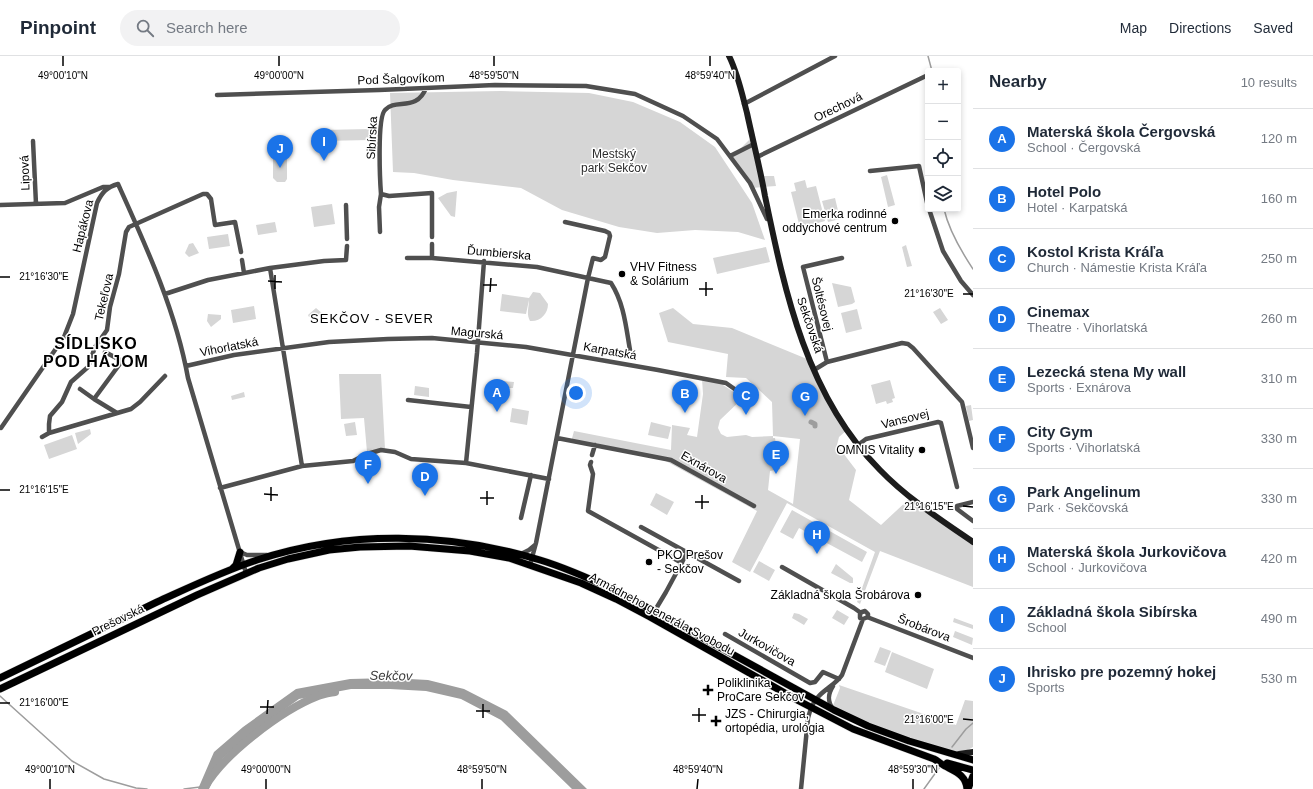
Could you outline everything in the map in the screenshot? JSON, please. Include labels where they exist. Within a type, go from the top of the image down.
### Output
[{"type":"main road","name":"Armádneho generála Svobodu","points":[[244,565],[271,556],[330,542],[363,538],[452,542],[521,554],[531,561],[616,599],[853,729],[934,758],[960,774],[965,781],[967,789]]},
{"type":"main road","name":"Armádneho generála Svobodu","points":[[246,573],[288,559],[360,547],[409,546],[470,551],[531,561],[541,560],[584,576],[619,592],[815,700],[868,726],[950,754],[973,760]]},
{"type":"main road","points":[[232,569],[236,565],[240,552]]},
{"type":"main road","name":"Prešovská","points":[[0,678],[187,588],[244,565]]},
{"type":"main road","name":"Prešovská","points":[[0,689],[246,573]]},
{"type":"main road","points":[[934,758],[973,770]]},
{"type":"main road","points":[[967,789],[973,776]]},
{"type":"street","name":"Sekčovská","points":[[729,56],[736,70],[757,157],[775,244],[798,332],[825,395],[847,430],[880,470],[916,502],[973,542]]},
{"type":"street","points":[[744,104],[835,56]]},
{"type":"street","name":"Orechová","points":[[757,157],[925,76]]},
{"type":"street","name":"Pod Šalgovíkom","points":[[217,95],[495,85],[579,86],[635,94],[683,116],[717,140],[750,182],[765,213],[775,244]]},
{"type":"street","name":"Sibírska","points":[[380,231],[380,140],[382,114],[385,109],[390,107],[415,101],[424,95],[426,88]]},
{"type":"street","name":"Lipová","points":[[33,142],[36,204]]},
{"type":"street","points":[[730,156],[754,144]]},
{"type":"street","points":[[870,171],[919,166],[925,194]]},
{"type":"street","points":[[0,205],[65,203],[103,187],[118,184],[136,223],[165,294],[186,366]]},
{"type":"street","name":"Hapákova","points":[[0,428],[64,337],[73,314],[97,203],[102,193],[110,186]]},
{"type":"street","points":[[381,194],[389,196],[432,193],[432,237]]},
{"type":"street","points":[[136,223],[205,194],[209,196],[215,225],[235,222],[241,252]]},
{"type":"street","points":[[346,205],[347,238]]},
{"type":"street","points":[[929,212],[943,252],[961,281],[973,295]]},
{"type":"street","points":[[565,222],[605,230],[610,234],[605,257],[600,260],[593,258],[573,355]]},
{"type":"street","name":"Tekeľova","points":[[49,433],[50,416],[62,402],[71,382],[88,367],[95,346],[106,330],[110,307],[119,274],[126,232],[129,227],[136,223]]},
{"type":"street","points":[[432,244],[432,258]]},
{"type":"street","points":[[165,294],[208,280],[270,268],[324,261],[346,260],[347,246]]},
{"type":"street","name":"Ďumbierska","points":[[407,258],[484,261],[537,267],[612,283],[617,292],[624,316],[630,350]]},
{"type":"street","name":"Šoltésovej","points":[[827,362],[803,267],[842,258]]},
{"type":"street","points":[[242,260],[244,273]]},
{"type":"street","points":[[466,463],[484,261]]},
{"type":"street","points":[[270,268],[302,466]]},
{"type":"street","name":"Magurská","points":[[284,348],[329,342],[432,338],[526,347],[573,355]]},
{"type":"street","points":[[814,370],[827,362],[902,343],[908,344],[962,402],[973,448]]},
{"type":"street","name":"Vihorlatská","points":[[246,573],[188,378],[186,366],[234,355],[284,348]]},
{"type":"street","points":[[94,399],[122,361],[105,352]]},
{"type":"street","name":"Karpatská","points":[[557,438],[573,355],[726,383],[746,397]]},
{"type":"street","points":[[42,438],[49,433],[131,409],[140,402],[165,376]]},
{"type":"street","points":[[80,389],[117,413]]},
{"type":"street","points":[[408,400],[471,407]]},
{"type":"street","name":"Vansovej","points":[[858,445],[866,439],[938,422],[941,424],[957,487]]},
{"type":"street","points":[[531,561],[557,438]]},
{"type":"street","name":"Exnárova","points":[[557,438],[671,460],[754,506]]},
{"type":"street","points":[[592,455],[595,445]]},
{"type":"street","points":[[220,488],[302,466],[353,461],[367,454],[381,450],[395,452],[411,459],[466,463],[549,479]]},
{"type":"street","points":[[591,462],[590,465],[593,474],[588,511],[682,563]]},
{"type":"street","points":[[521,518],[531,475]]},
{"type":"street","points":[[973,502],[957,506],[957,509],[973,521]]},
{"type":"street","points":[[641,527],[739,581]]},
{"type":"street","points":[[521,554],[530,550],[535,545]]},
{"type":"street","points":[[535,545],[541,560]]},
{"type":"street","points":[[240,552],[247,555],[271,556]]},
{"type":"street","points":[[650,617],[655,611],[687,553]]},
{"type":"street","points":[[782,567],[854,608],[860,613],[860,618],[865,618],[842,675],[830,692],[829,703],[834,710]]},
{"type":"street","name":"Šrobárova","points":[[865,618],[973,658]]},
{"type":"street","name":"Jurkovičova","points":[[725,634],[810,683],[815,682],[823,672],[838,681]]},
{"type":"street","points":[[801,789],[808,718],[811,707],[818,696],[838,681]]},
{"type":"street","points":[[950,754],[973,752]]},
{"type":"green space","name":"Mestský park Sekčov","points":[[501,91],[589,93],[633,102],[680,122],[715,147],[752,203],[765,240],[738,232],[695,230],[657,233],[619,227],[562,210],[521,188],[453,180],[414,173],[393,172],[390,93]]},
{"type":"green space","points":[[371,129],[371,140],[320,141],[320,130]]},
{"type":"green space","points":[[752,137],[759,176],[774,176],[776,186],[751,188],[730,156],[737,152]]},
{"type":"green space","points":[[277,154],[283,154],[287,158],[287,179],[285,182],[277,182],[273,178],[273,158]]},
{"type":"green space","points":[[887,175],[895,205],[888,207],[881,177]]},
{"type":"green space","points":[[805,180],[807,188],[816,186],[825,221],[800,228],[791,192],[796,191],[794,183]]},
{"type":"green space","points":[[457,191],[455,217],[451,216],[438,198],[447,193]]},
{"type":"green space","points":[[835,198],[840,219],[828,222],[822,201]]},
{"type":"green space","points":[[332,204],[335,224],[314,227],[311,207]]},
{"type":"green space","points":[[275,222],[277,232],[258,235],[256,225]]},
{"type":"green space","points":[[228,234],[230,246],[209,249],[207,237]]},
{"type":"green space","points":[[193,243],[199,253],[189,257],[185,253],[189,244]]},
{"type":"green space","points":[[906,245],[912,266],[907,267],[902,247]]},
{"type":"green space","points":[[766,247],[770,262],[717,274],[713,258]]},
{"type":"green space","points":[[832,283],[851,287],[855,302],[838,307]]},
{"type":"green space","points":[[533,292],[540,293],[548,304],[547,311],[540,319],[530,321],[528,313],[529,300],[526,314],[500,311],[502,294],[529,298]]},
{"type":"green space","points":[[254,306],[256,319],[233,323],[231,310]]},
{"type":"green space","points":[[316,308],[323,314],[309,317],[308,315]]},
{"type":"green space","points":[[673,308],[693,324],[732,328],[807,359],[847,430],[839,437],[837,445],[856,470],[849,500],[881,525],[910,498],[973,541],[973,587],[880,551],[860,604],[857,602],[875,552],[787,503],[750,572],[732,562],[757,511],[664,460],[571,442],[574,431],[671,450],[672,425],[690,428],[687,435],[697,437],[703,394],[702,379],[724,383],[723,385],[743,398],[720,420],[718,428],[721,434],[727,437],[746,435],[752,437],[773,436],[772,402],[746,378],[726,377],[728,354],[668,342],[659,313]],"holes":[[[773,436],[800,439],[793,504],[768,490],[770,471],[780,469],[775,438],[773,438]]]},
{"type":"green space","points":[[940,308],[948,320],[941,324],[933,312]]},
{"type":"green space","points":[[857,309],[862,329],[846,333],[841,313]]},
{"type":"green space","points":[[208,314],[221,315],[221,319],[211,327],[207,321]]},
{"type":"green space","points":[[339,374],[381,374],[385,449],[367,452],[364,418],[341,419]]},
{"type":"green space","points":[[890,380],[895,398],[892,399],[893,402],[887,404],[886,401],[876,404],[871,385]]},
{"type":"green space","points":[[503,381],[514,382],[513,388],[503,390]]},
{"type":"green space","points":[[415,386],[429,388],[429,397],[414,395]]},
{"type":"green space","points":[[244,392],[245,397],[232,400],[231,396]]},
{"type":"green space","points":[[971,405],[973,420],[969,421],[966,406]]},
{"type":"green space","points":[[512,408],[529,411],[527,425],[510,422]]},
{"type":"green space","points":[[355,422],[357,435],[346,436],[344,424]]},
{"type":"green space","points":[[651,422],[671,427],[668,439],[648,435]]},
{"type":"green space","points":[[90,429],[91,434],[78,444],[75,433]]},
{"type":"green space","points":[[72,435],[77,449],[49,459],[44,445]]},
{"type":"green space","points":[[656,493],[674,502],[667,515],[650,505]]},
{"type":"green space","points":[[792,510],[867,552],[862,562],[799,528],[793,539],[780,532]]},
{"type":"green space","points":[[759,561],[775,570],[769,581],[753,572]]},
{"type":"green space","points":[[836,564],[853,578],[853,583],[850,583],[831,573]]},
{"type":"green space","points":[[837,610],[849,617],[844,625],[832,618]]},
{"type":"green space","points":[[794,613],[808,619],[804,625],[792,618]]},
{"type":"green space","points":[[954,618],[973,625],[973,629],[953,622]]},
{"type":"green space","points":[[955,631],[973,638],[972,645],[953,637]]},
{"type":"green space","points":[[880,647],[891,651],[885,666],[874,662]]},
{"type":"green space","points":[[892,652],[934,669],[927,689],[885,672]]},
{"type":"green space","points":[[839,685],[956,725],[965,700],[973,701],[973,747],[966,751],[946,752],[853,719],[832,708],[840,688]]},
{"type":"shaded area","points":[[391,678],[428,680],[464,689],[507,711],[587,789],[572,789],[501,720],[461,699],[426,691],[351,689],[299,699],[249,735],[223,758],[209,789],[198,789],[214,752],[243,727],[296,689],[350,679]]},
{"type":"waterway","points":[[928,56],[931,68]]},
{"type":"waterway","points":[[945,212],[956,240],[973,269]]},
{"type":"waterway","points":[[811,422],[815,424],[815,426]]},
{"type":"waterway","name":"Sekčov","points":[[204,789],[224,762],[254,735],[304,703],[320,695],[335,692]]},
{"type":"waterway","points":[[0,696],[72,761],[104,779],[136,788],[147,789]]},
{"type":"waterway","points":[[952,747],[966,729],[973,723]]},
{"type":"waterway","points":[[924,789],[939,768]]},
{"type":"waterway","points":[[184,789],[200,787]]},
{"type":"place","name":"Základná škola Sibírska","points":[[324,161]]},
{"type":"place","name":"Ihrisko pre pozemný hokej","points":[[280,168]]},
{"type":"place","name":"Emerka rodinné oddychové centrum","points":[[895,221]]},
{"type":"place","name":"VHV Fitness & Solárium","points":[[622,274]]},
{"type":"place","name":"Materská škola Čergovská","points":[[497,412]]},
{"type":"place","name":"Hotel Polo","points":[[685,413]]},
{"type":"place","name":"Kostol Krista Kráľa","points":[[746,415]]},
{"type":"place","name":"Park Angelinum","points":[[805,416]]},
{"type":"place","name":"OMNIS Vitality","points":[[922,450]]},
{"type":"place","name":"Lezecká stena My wall","points":[[776,474]]},
{"type":"place","name":"City Gym","points":[[368,484]]},
{"type":"place","name":"Cinemax","points":[[425,496]]},
{"type":"place","name":"Materská škola Jurkovičova","points":[[817,554]]},
{"type":"place","name":"PKO Prešov - Sekčov","points":[[649,562]]},
{"type":"place","name":"Základná škola Šrobárova","points":[[918,595]]},
{"type":"place","name":"Poliklinika ProCare Sekčov","points":[[708,690]]},
{"type":"place","name":"JZS - Chirurgia, ortopédia, urológia","points":[[716,721]]},
{"type":"district","name":"SEKČOV - SEVER","points":[[372,318]]},
{"type":"district","name":"SÍDLISKO POD HÁJOM","points":[[96,352]]}]
